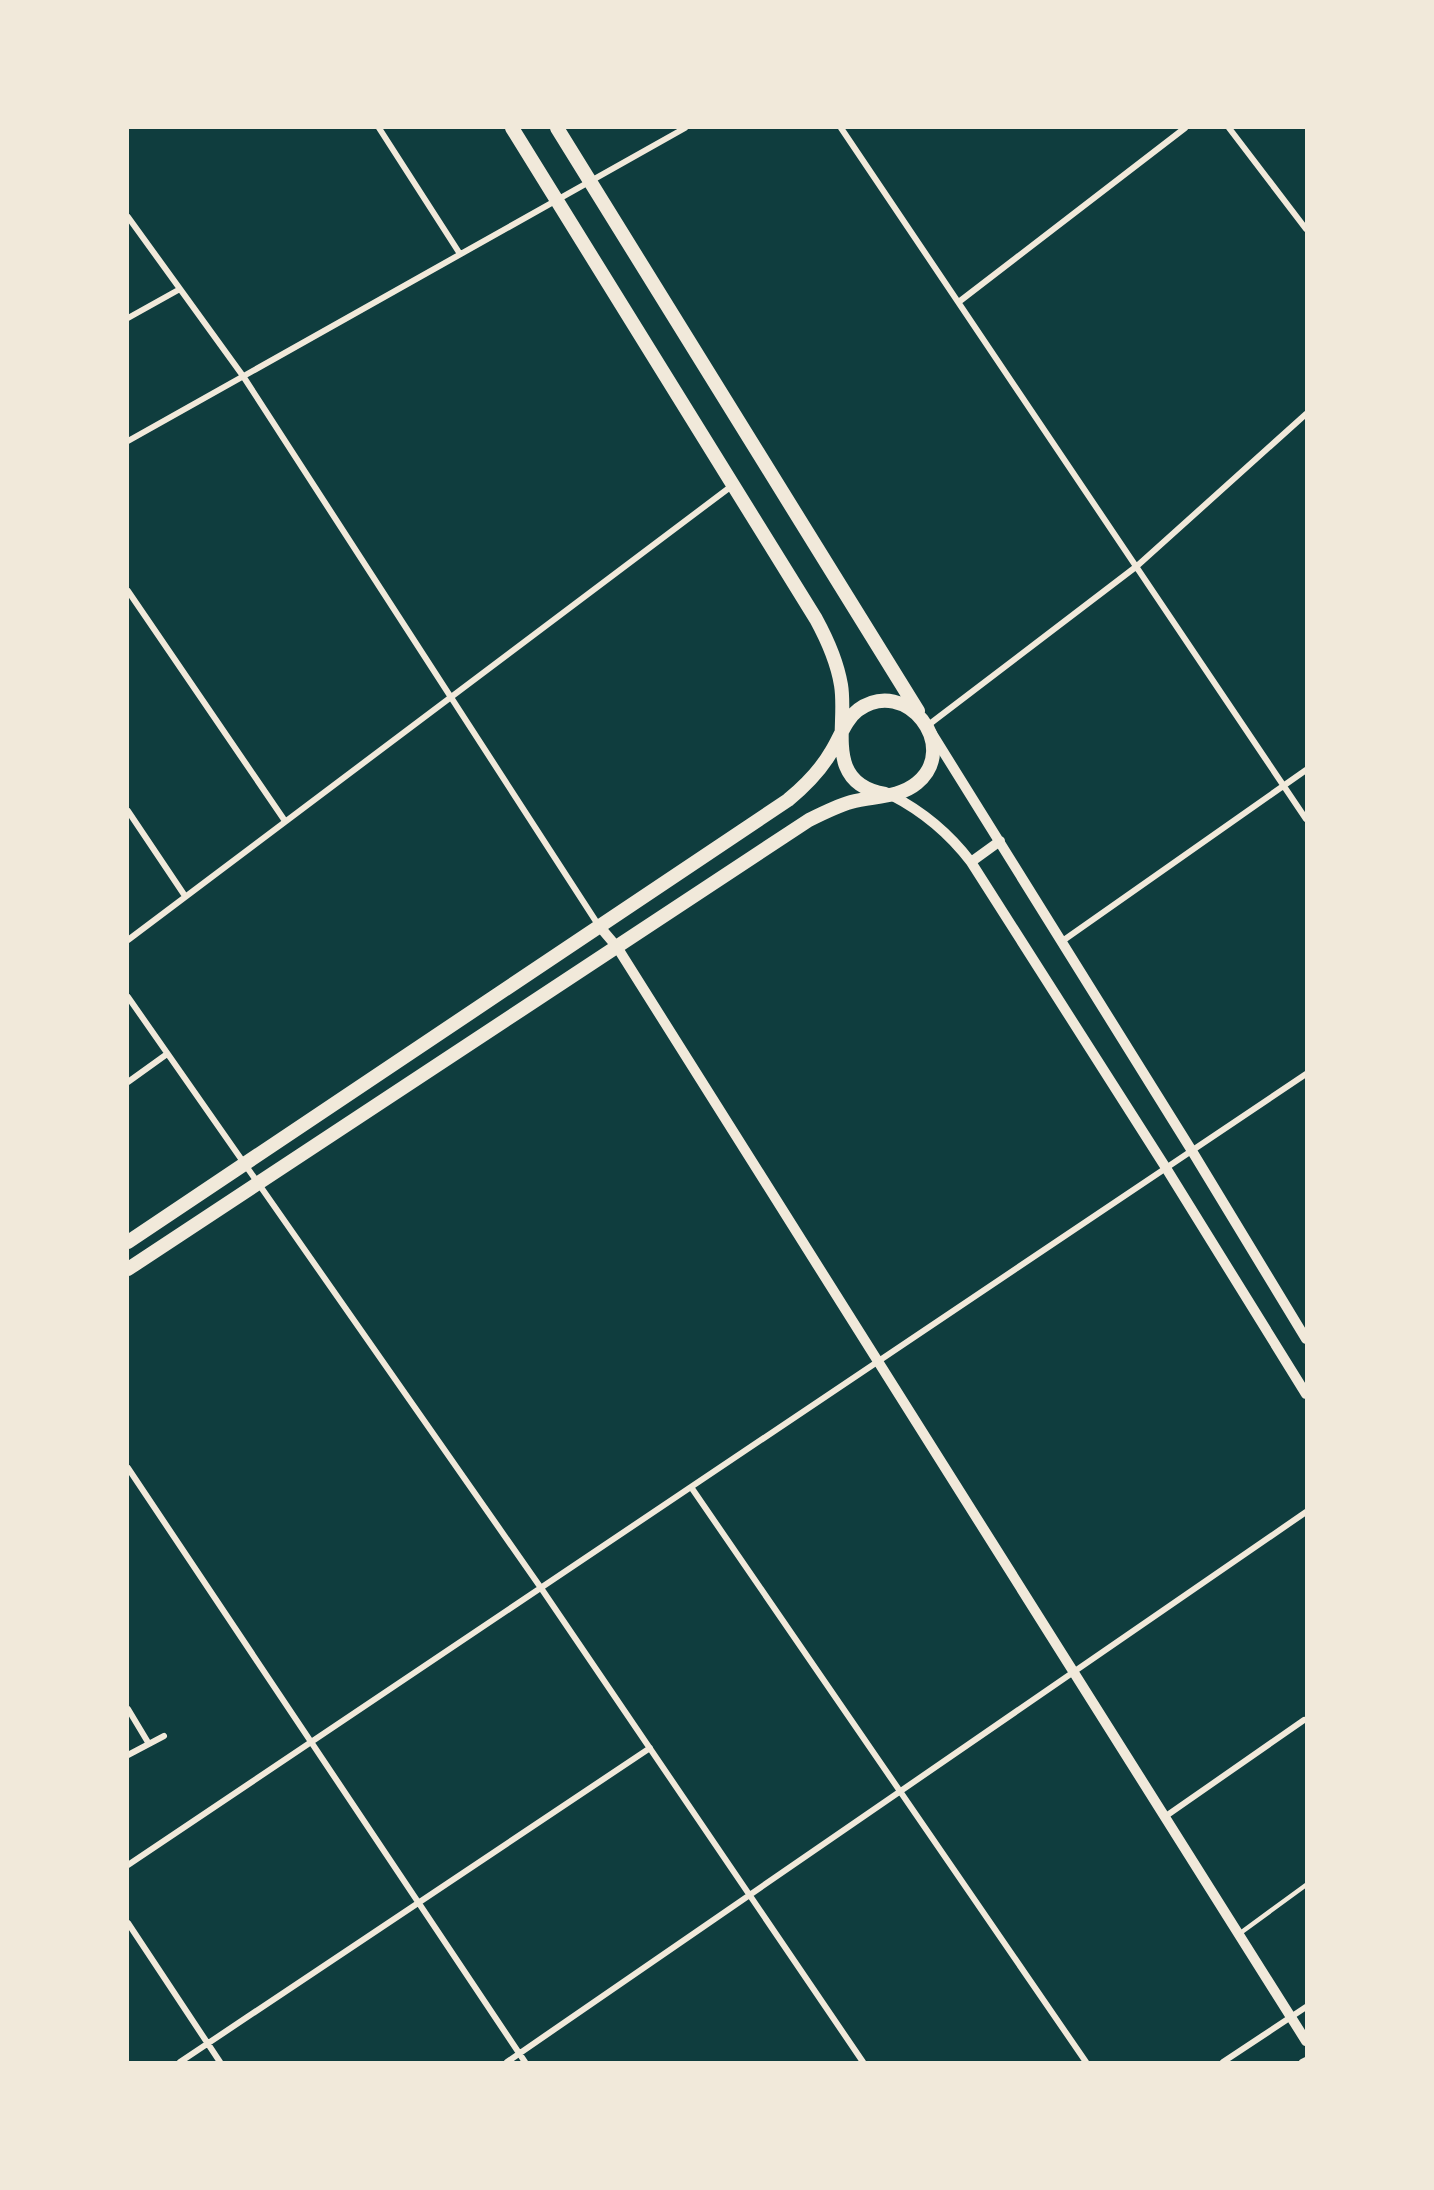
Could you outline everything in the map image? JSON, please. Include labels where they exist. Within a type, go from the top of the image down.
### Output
[{"type":"main road","points":[[512,128],[828,640],[837,663],[842,687],[841,750],[845,764],[853,777],[864,786],[891,795]]},
{"type":"main road","points":[[128,1269],[809,820],[849,802],[906,791],[919,782],[928,770],[932,755],[932,740],[927,726],[557,128]]},
{"type":"main road","points":[[128,1242],[788,800],[818,771],[848,721],[859,710],[873,703],[889,701],[904,705],[917,713],[927,726]]},
{"type":"street","points":[[379,128],[460,254]]},
{"type":"street","points":[[128,441],[685,128]]},
{"type":"street","points":[[841,128],[960,301],[1306,819]]},
{"type":"street","points":[[960,301],[1185,128]]},
{"type":"street","points":[[1229,128],[1306,229]]},
{"type":"street","points":[[128,217],[243,376],[600,927],[617,946],[1306,2041]]},
{"type":"street","points":[[128,318],[180,289]]},
{"type":"street","points":[[1306,414],[1137,566],[927,726],[1192,1151],[1306,1339]]},
{"type":"street","points":[[128,940],[733,485]]},
{"type":"street","points":[[128,591],[285,822]]},
{"type":"street","points":[[1061,942],[1306,770]]},
{"type":"street","points":[[891,795],[927,816],[958,845],[971,862],[1167,1168],[1306,1394]]},
{"type":"street","points":[[128,811],[185,896]]},
{"type":"street","points":[[971,862],[1000,842]]},
{"type":"street","points":[[128,997],[243,1165],[259,1182],[541,1588],[863,2062]]},
{"type":"street","points":[[128,1082],[166,1054]]},
{"type":"street","points":[[128,1865],[1306,1074]]},
{"type":"street","points":[[128,1468],[525,2062]]},
{"type":"street","points":[[691,1487],[899,1793],[1086,2062]]},
{"type":"street","points":[[507,2062],[1306,1512]]},
{"type":"street","points":[[128,1709],[149,1744]]},
{"type":"street","points":[[1166,1816],[1304,1720]]},
{"type":"street","points":[[128,1755],[164,1736]]},
{"type":"street","points":[[180,2062],[650,1748]]},
{"type":"street","points":[[128,1923],[220,2062]]},
{"type":"street","points":[[1223,2062],[1306,2007]]},
{"type":"street","points":[[1302,2062],[1306,2060]]},
{"type":"lane","points":[[1239,1934],[1306,1885]]}]
